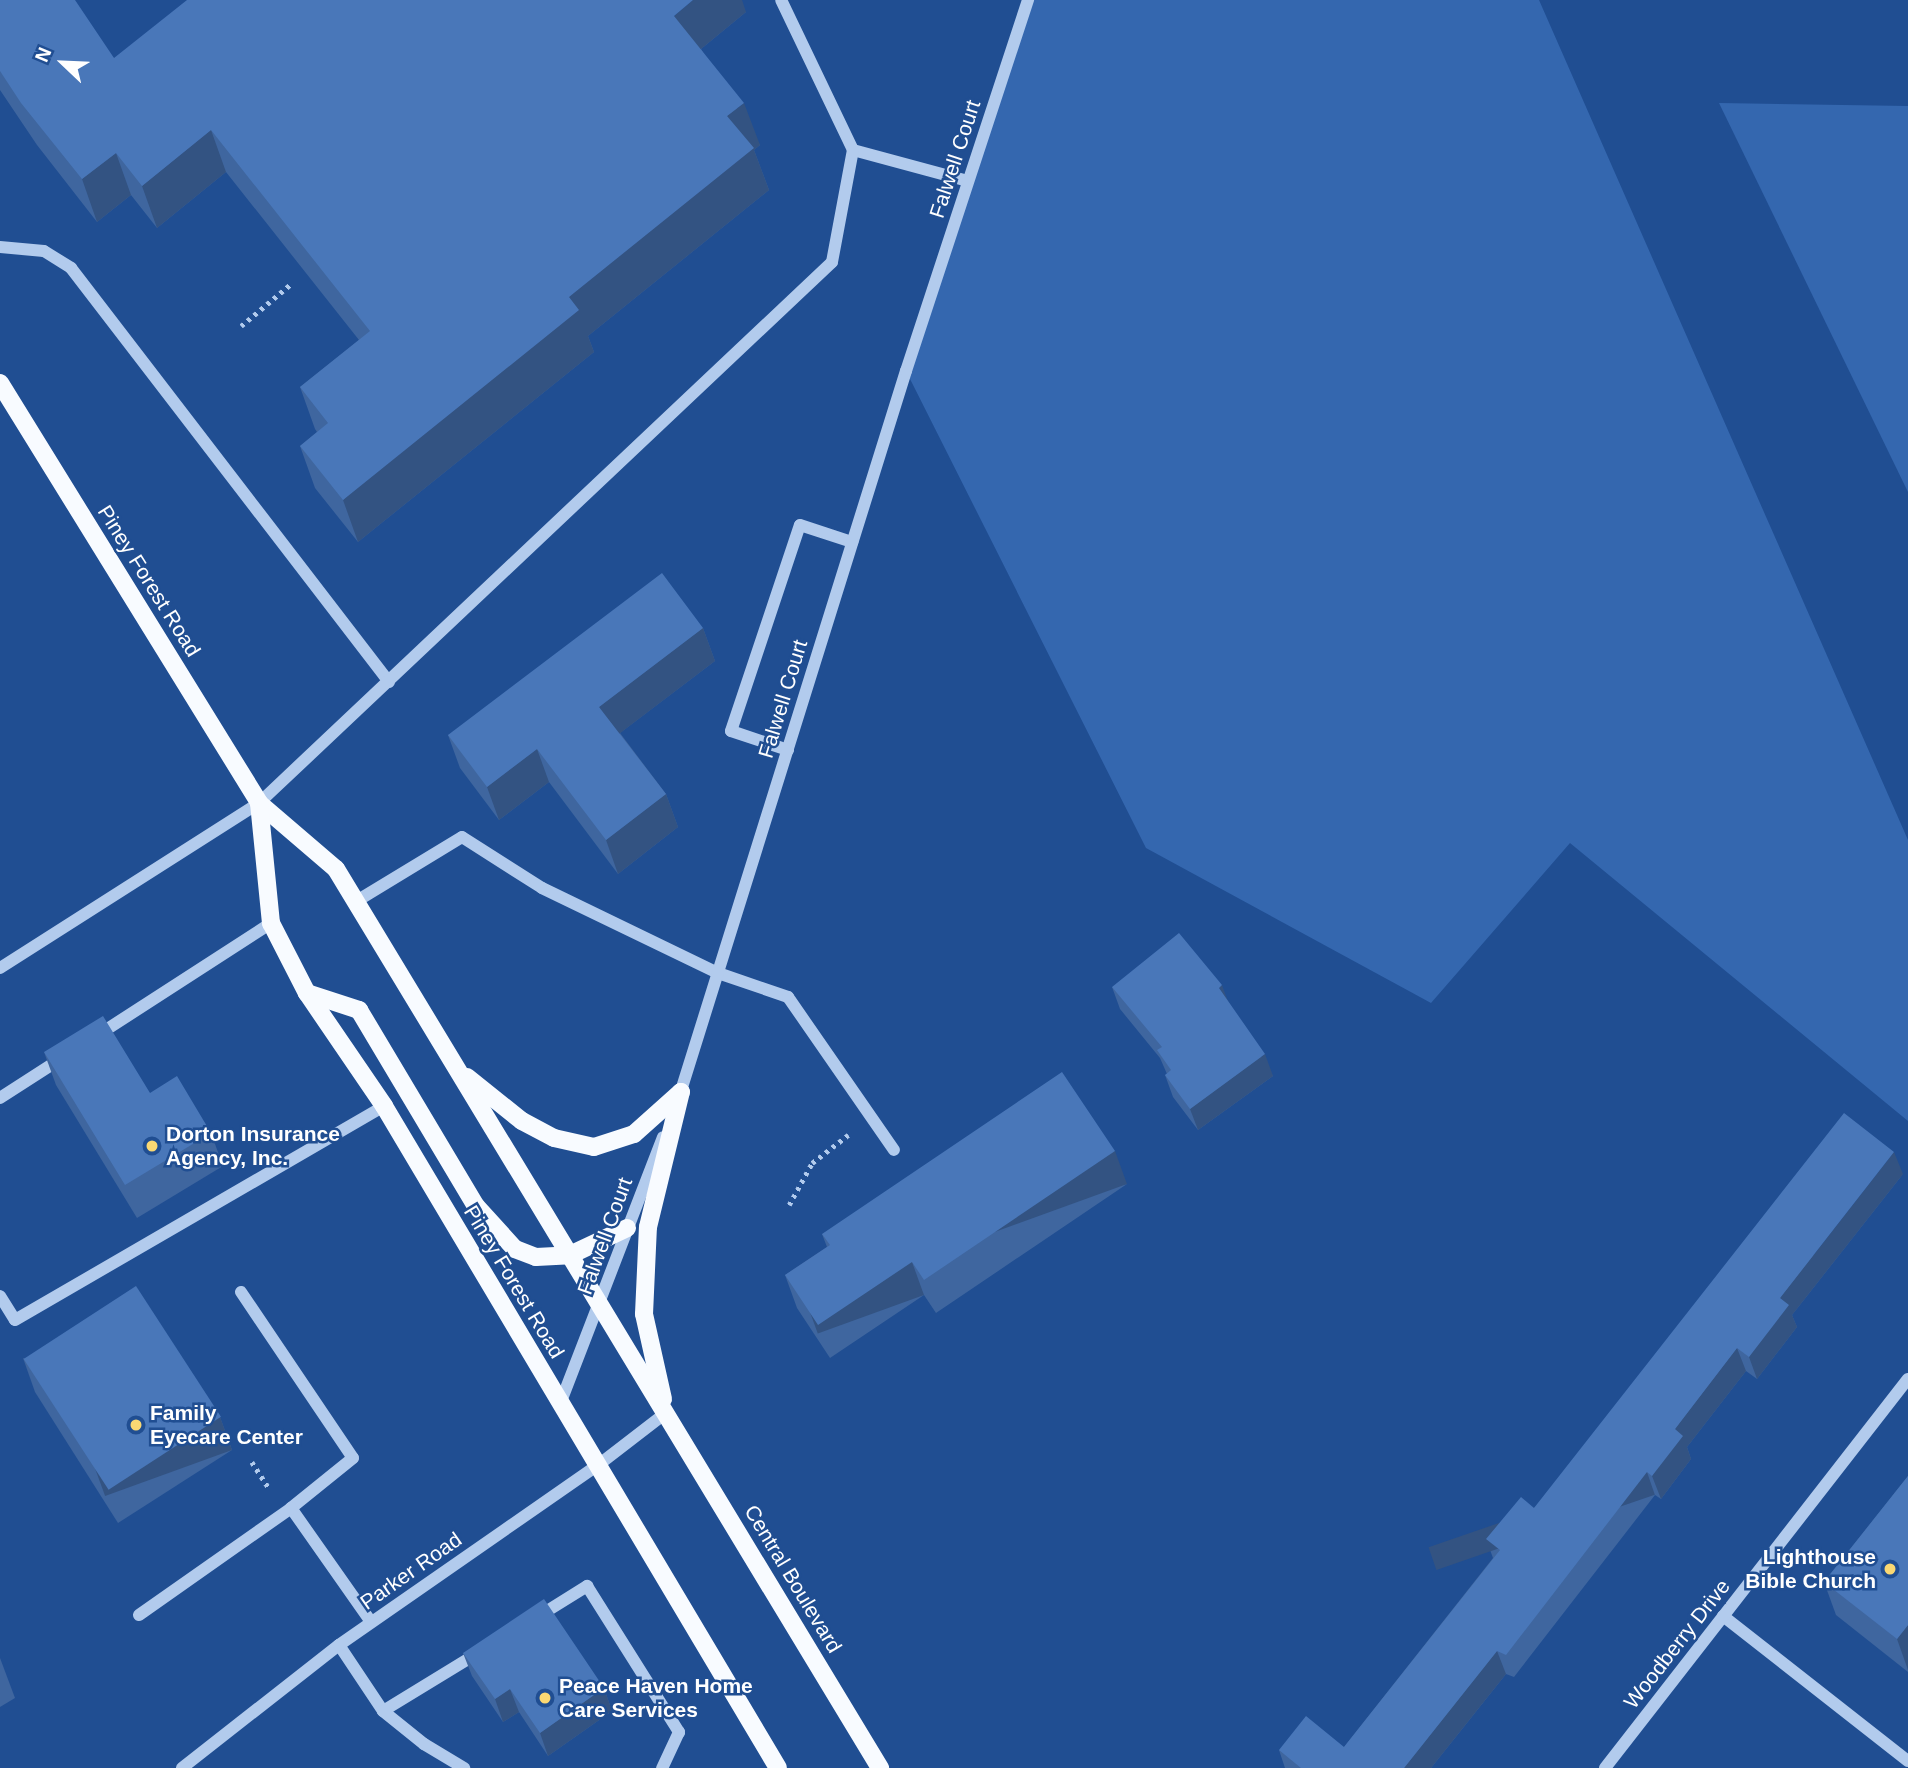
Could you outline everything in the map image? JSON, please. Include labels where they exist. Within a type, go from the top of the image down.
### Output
[{"type":"main road","name":"Piney Forest Road","points":[[0,383],[259,803],[335,869],[667,1412]]},
{"type":"main road","name":"Piney Forest Road","points":[[259,803],[271,923],[307,993],[384,1106],[778,1768]]},
{"type":"main road","points":[[307,993],[359,1010],[494,1230],[515,1249],[536,1257],[570,1255],[627,1228]]},
{"type":"main road","points":[[456,1068],[522,1121],[554,1138],[594,1147],[634,1134],[681,1092]]},
{"type":"main road","points":[[667,1412],[644,1314],[648,1227],[681,1092]]},
{"type":"main road","name":"Central Boulevard","points":[[667,1412],[880,1768]]},
{"type":"street","points":[[0,968],[259,803],[832,262],[853,150],[782,0]]},
{"type":"street","name":"Falwell Court","points":[[560,1404],[601,1305],[627,1228],[681,1092],[852,542],[1028,0]]},
{"type":"street","points":[[853,150],[968,181]]},
{"type":"street","points":[[0,247],[44,251],[71,268],[388,681]]},
{"type":"street","points":[[788,750],[731,731],[800,525],[852,542]]},
{"type":"street","points":[[355,902],[461,837],[542,888],[718,973],[788,998],[894,1150]]},
{"type":"street","points":[[0,1098],[271,923]]},
{"type":"street","points":[[0,1296],[15,1320],[384,1106]]},
{"type":"street","points":[[139,1615],[291,1508],[353,1458],[241,1292]]},
{"type":"street","name":"Woodberry Drive","points":[[1605,1768],[1908,1378]]},
{"type":"street","name":"Parker Road","points":[[182,1768],[339,1645],[597,1466],[667,1412]]},
{"type":"street","points":[[291,1508],[371,1622]]},
{"type":"street","points":[[531,1621],[587,1586],[680,1732],[662,1768]]},
{"type":"street","points":[[1723,1616],[1908,1761]]},
{"type":"street","points":[[383,1711],[496,1642]]},
{"type":"street","points":[[339,1645],[383,1711],[424,1744],[464,1768]]},
{"type":"path","points":[[242,326],[292,283]]},
{"type":"path","points":[[789,1205],[812,1163],[871,1117]]},
{"type":"shaded area","points":[[1028,0],[1539,0],[1908,840],[1908,1121],[1570,843],[1431,1003],[1146,848],[906,371]]},
{"type":"shaded area","points":[[1719,103],[1908,106],[1908,492]]},
{"type":"building","points":[[0,0],[75,0],[114,58],[187,0],[693,0],[674,16],[744,103],[727,116],[754,148],[569,297],[579,310],[343,500],[300,446],[328,423],[300,387],[370,331],[211,130],[142,186],[116,153],[82,179],[21,103],[0,71]]},
{"type":"building","points":[[662,573],[703,628],[599,707],[666,794],[606,840],[537,749],[487,787],[448,735]]},
{"type":"building","points":[[1179,933],[1222,985],[1219,988],[1265,1054],[1190,1109],[1165,1075],[1171,1070],[1157,1050],[1162,1047],[1112,987]]},
{"type":"building","name":"Dorton Insurance Agency, Inc.","points":[[103,1016],[150,1093],[177,1076],[211,1133],[125,1185],[44,1052]]},
{"type":"building","points":[[1062,1072],[1115,1151],[924,1280],[912,1262],[818,1325],[785,1275],[830,1245],[822,1234]]},
{"type":"building","points":[[1844,1113],[1894,1152],[1780,1298],[1789,1305],[1749,1357],[1737,1348],[1675,1429],[1683,1436],[1652,1476],[1647,1472],[1506,1655],[1497,1651],[1404,1768],[1301,1768],[1279,1750],[1306,1716],[1344,1747],[1500,1550],[1486,1539],[1521,1497],[1534,1508]]},
{"type":"building","name":"Family Eyecare Center","points":[[136,1286],[221,1417],[109,1490],[24,1359]]},
{"type":"building","points":[[1908,1476],[1908,1625],[1897,1639],[1824,1582]]},
{"type":"building","name":"Peace Haven Home Care Services","points":[[544,1599],[604,1688],[540,1733],[510,1689],[495,1699],[463,1653]]},
{"type":"place","name":"Dorton Insurance Agency, Inc.","points":[[152,1146]]},
{"type":"place","name":"Family Eyecare Center","points":[[136,1425]]},
{"type":"place","name":"Lighthouse Bible Church","points":[[1890,1569]]},
{"type":"place","name":"Peace Haven Home Care Services","points":[[545,1698]]}]
